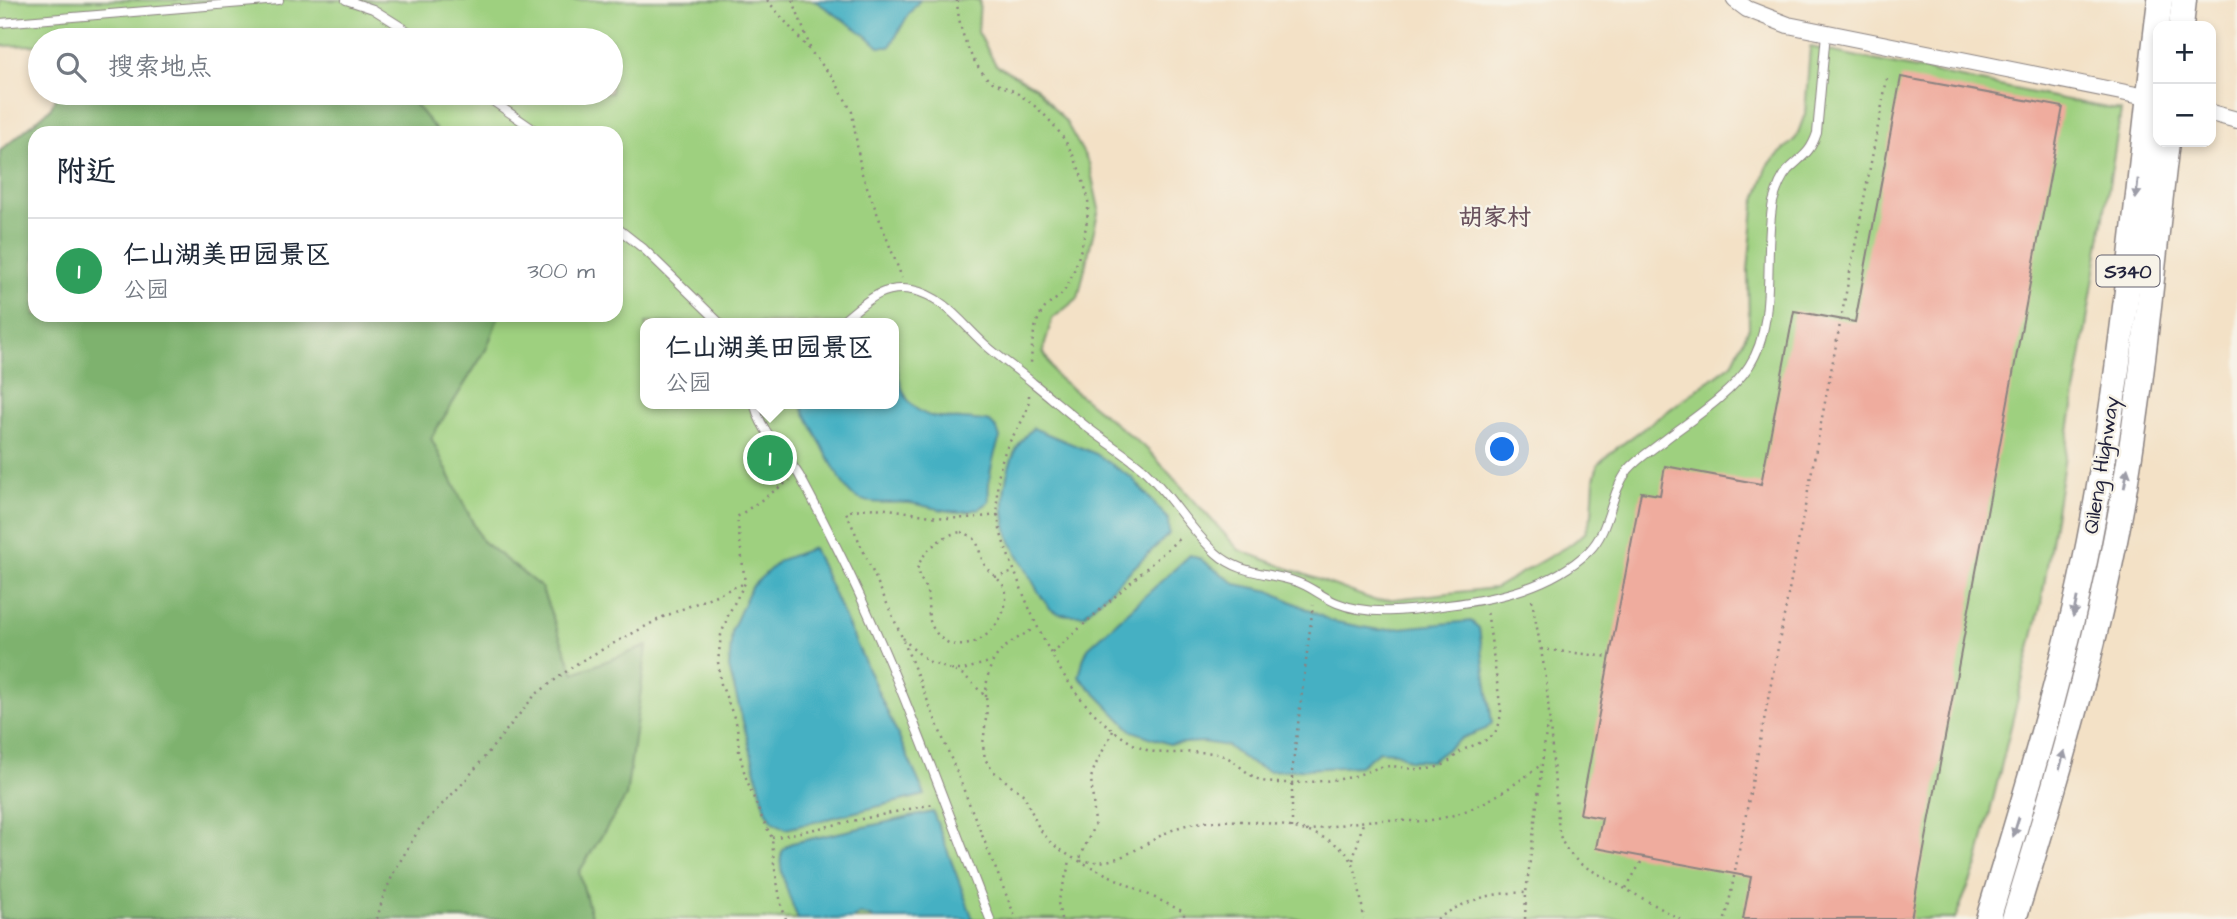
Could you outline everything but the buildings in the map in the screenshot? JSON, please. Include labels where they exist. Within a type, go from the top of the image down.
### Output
[{"type":"main road","name":"Qileng Highway","points":[[2154,84],[2160,0]]},
{"type":"main road","points":[[2182,21],[2184,0]]},
{"type":"main road","name":"Qileng Highway","points":[[1988,919],[2064,654],[2089,541],[2109,426],[2153,99]]},
{"type":"main road","name":"Qileng Highway","points":[[2014,919],[2049,806],[2090,654],[2114,545],[2134,432],[2166,147]]},
{"type":"street","points":[[1735,0],[1747,9],[1788,25],[2153,99]]},
{"type":"street","points":[[2216,114],[2237,120]]},
{"type":"lane","points":[[0,23],[279,0]]},
{"type":"lane","points":[[346,0],[373,9],[406,28]]},
{"type":"lane","points":[[847,318],[884,291],[915,290],[933,297],[988,348],[1143,470],[1215,552],[1232,565],[1253,573],[1295,581],[1341,605],[1384,611],[1420,609],[1486,598],[1529,587],[1572,566],[1591,549],[1604,528],[1628,470],[1734,384],[1749,367],[1758,351],[1766,314],[1768,247],[1773,203],[1778,185],[1787,171],[1812,148],[1817,133],[1826,33]]},
{"type":"lane","points":[[498,105],[529,126]]},
{"type":"lane","points":[[623,232],[644,249],[715,318]]},
{"type":"lane","points":[[756,409],[765,427],[799,474],[876,631],[990,919]]},
{"type":"path","points":[[767,0],[834,79],[852,113],[861,171],[906,290]]},
{"type":"path","points":[[793,0],[811,51]]},
{"type":"path","points":[[957,0],[958,16],[977,65],[989,80],[1014,91],[1038,108],[1065,138],[1088,198],[1086,230],[1071,277],[1063,293],[1045,308],[1036,324],[1032,342],[1029,405],[1000,467],[998,515],[1003,541],[1036,627],[1066,681],[1088,706],[1113,731],[1137,746],[1160,753],[1216,754],[1228,757],[1255,779],[1270,783],[1344,778],[1381,767],[1432,769],[1448,762],[1472,745],[1490,738],[1500,722],[1501,711],[1486,598]]},
{"type":"path","points":[[1724,919],[1887,79]]},
{"type":"path","points":[[786,919],[780,904],[772,838],[745,775],[739,751],[737,725],[721,684],[718,662],[721,635],[745,583],[737,517],[799,474]]},
{"type":"path","points":[[998,515],[969,519],[941,518],[894,509],[865,507],[846,512],[901,635],[1016,919]]},
{"type":"path","points":[[1051,654],[1193,527]]},
{"type":"path","points":[[961,532],[971,534],[977,541],[985,565],[995,577],[1006,592],[1005,603],[998,621],[986,637],[973,645],[957,645],[943,639],[932,626],[925,588],[917,570],[919,561],[943,537],[961,532]]},
{"type":"path","points":[[995,577],[1015,572]]},
{"type":"path","points":[[377,919],[395,870],[421,825],[472,772],[535,695],[579,662],[663,617],[745,583]]},
{"type":"path","points":[[1529,587],[1546,678],[1562,844],[1582,865],[1680,919]]},
{"type":"path","points":[[1292,828],[1292,772],[1312,613]]},
{"type":"path","points":[[947,670],[963,670],[992,661],[1018,637],[1036,627]]},
{"type":"path","points":[[901,635],[930,662],[964,675],[986,697]]},
{"type":"path","points":[[1541,649],[1610,657]]},
{"type":"path","points":[[992,661],[986,683],[988,709],[983,745],[985,759],[993,771],[1024,795],[1040,828],[1051,843],[1071,857],[1184,912],[1184,919]]},
{"type":"path","points":[[1525,919],[1548,718]]},
{"type":"path","points":[[1079,861],[1095,823],[1091,778],[1113,731]]},
{"type":"path","points":[[1305,831],[1381,820],[1426,821],[1461,813],[1487,803],[1542,764]]},
{"type":"path","points":[[772,838],[943,802]]},
{"type":"path","points":[[1079,861],[1105,861],[1119,857],[1158,836],[1185,825],[1204,822],[1243,821],[1292,828],[1328,839],[1342,848],[1352,861],[1364,919]]},
{"type":"path","points":[[1352,861],[1363,822]]},
{"type":"path","points":[[1061,919],[1058,903],[1071,857]]},
{"type":"path","points":[[1626,888],[1644,857]]},
{"type":"path","points":[[1437,919],[1457,906],[1485,896],[1527,893]]},
{"type":"green space","points":[[0,0],[980,0],[978,32],[996,65],[1036,87],[1066,122],[1089,163],[1099,209],[1078,298],[1052,319],[1043,351],[1056,376],[1148,450],[1239,550],[1376,601],[1495,588],[1571,544],[1585,533],[1592,515],[1594,479],[1598,464],[1732,364],[1749,328],[1748,271],[1754,206],[1768,165],[1796,138],[1805,114],[1810,47],[2121,111],[2041,604],[1977,865],[1955,919],[360,919],[391,322],[623,322],[623,126],[397,126],[398,105],[623,105],[623,28],[28,28],[28,45],[0,46]]},
{"type":"green space","points":[[52,105],[415,105],[433,126],[30,126]]},
{"type":"green space","points":[[28,127],[28,322],[496,322],[487,348],[431,438],[482,541],[541,587],[574,673],[647,646],[626,797],[579,872],[592,919],[0,919],[0,151]]},
{"type":"water","points":[[814,0],[920,0],[890,47],[879,47]]},
{"type":"water","points":[[899,377],[908,400],[924,414],[990,422],[997,429],[1000,438],[991,469],[989,502],[981,508],[961,512],[910,503],[859,499],[847,490],[841,481],[803,410],[899,409]]},
{"type":"water","points":[[1033,428],[1096,454],[1132,478],[1168,519],[1169,534],[1084,615],[1063,614],[1049,607],[1008,534],[1004,507],[1007,477],[1016,450]]},
{"type":"water","points":[[813,548],[925,795],[786,829],[773,822],[766,810],[729,668],[732,630],[751,587],[780,560]]},
{"type":"water","points":[[1190,555],[1236,584],[1270,591],[1331,621],[1379,630],[1471,621],[1479,628],[1492,723],[1486,729],[1462,738],[1431,761],[1409,760],[1395,752],[1379,751],[1360,766],[1268,771],[1248,762],[1227,746],[1203,742],[1169,744],[1132,731],[1079,677],[1083,660],[1088,648]]},
{"type":"water","points":[[933,812],[973,919],[874,919],[860,914],[851,919],[798,919],[782,870],[781,856],[786,847],[792,843]]},
{"type":"place","name":"仁山湖美田园景区","points":[[770,458]]},
{"type":"district","name":"胡家村","points":[[1495,217]]}]
